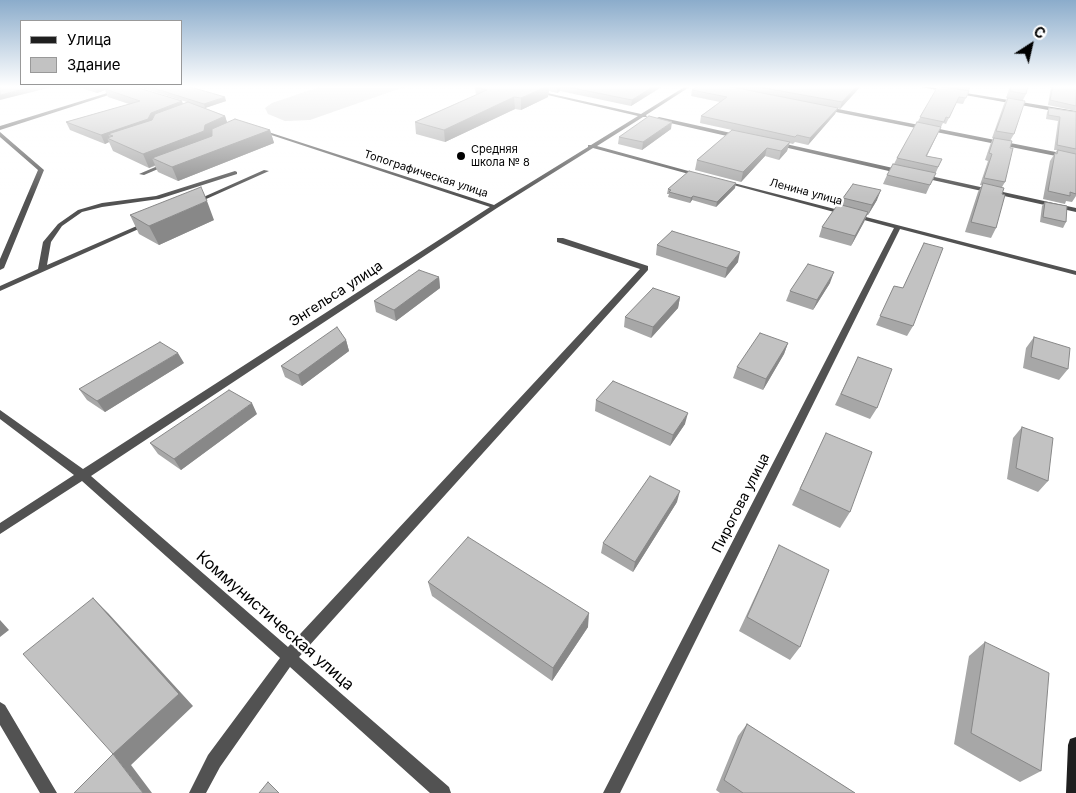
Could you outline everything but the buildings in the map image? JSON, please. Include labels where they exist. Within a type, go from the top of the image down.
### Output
[{"type":"street","points":[[0,128],[14,123]]},
{"type":"street","name":"Энгельса улица","points":[[0,529],[495,207],[629,123]]},
{"type":"street","points":[[679,123],[748,138]]},
{"type":"street","points":[[896,123],[1076,158]]},
{"type":"street","name":"Топографическая улица","points":[[254,128],[495,207]]},
{"type":"street","points":[[0,134],[42,170],[0,268]]},
{"type":"street","points":[[767,142],[1076,210]]},
{"type":"street","points":[[590,146],[706,176]]},
{"type":"street","points":[[142,174],[178,160]]},
{"type":"street","points":[[186,207],[266,171]]},
{"type":"street","points":[[42,270],[47,242],[60,224],[80,212],[102,205],[157,198],[235,173]]},
{"type":"street","name":"Ленина улица","points":[[715,179],[1076,273]]},
{"type":"street","points":[[0,289],[159,218]]},
{"type":"street","name":"Пирогова улица","points":[[611,793],[898,227]]},
{"type":"street","points":[[198,793],[214,761],[289,658],[645,268],[560,240]]},
{"type":"street","name":"Коммунистическая улица","points":[[0,414],[83,476],[443,793]]},
{"type":"street","points":[[0,710],[50,793]]},
{"type":"street","points":[[1074,793],[1076,745]]},
{"type":"place","name":"Средняя школа № 8","points":[[461,156]]}]
